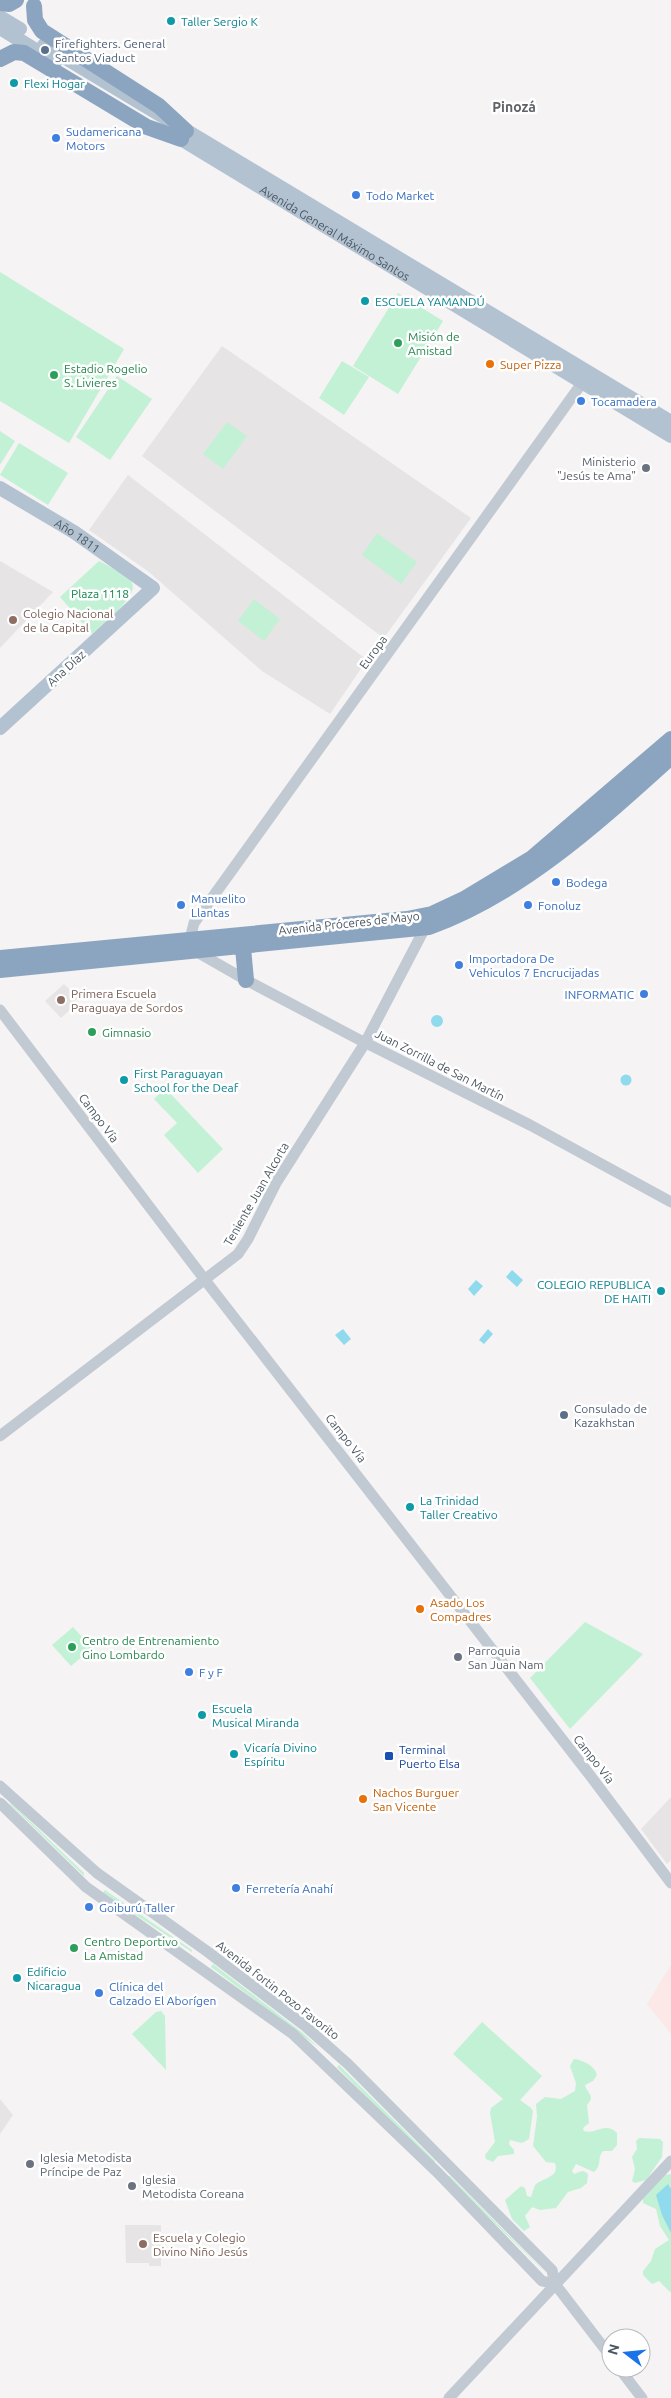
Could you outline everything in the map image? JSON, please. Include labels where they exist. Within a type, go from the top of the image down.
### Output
[{"type":"highway","points":[[24,22],[37,3]]},
{"type":"highway","points":[[37,3],[35,20],[42,32],[159,106],[184,135]]},
{"type":"highway","points":[[0,59],[14,52],[24,54],[147,127],[184,135]]},
{"type":"highway","name":"Avenida Próceres de Mayo","points":[[0,970],[408,919],[428,921],[532,858],[671,739]]},
{"type":"highway","name":"Avenida Próceres de Mayo","points":[[0,958],[193,945],[243,948],[428,921],[486,902],[548,860],[628,796],[671,757]]},
{"type":"highway","points":[[243,948],[246,980]]},
{"type":"main road","name":"Avenida General Máximo Santos","points":[[9,7],[128,102]]},
{"type":"main road","name":"Avenida General Máximo Santos","points":[[3,41],[128,102],[671,422]]},
{"type":"main road","name":"Avenida General Máximo Santos","points":[[184,135],[671,436]]},
{"type":"main road","name":"Año 1811","points":[[0,488],[81,537],[153,588]]},
{"type":"main road","name":"Ana Díaz","points":[[0,728],[153,588]]},
{"type":"street","name":"Europa","points":[[193,945],[194,924],[582,382]]},
{"type":"street","name":"Teniente Juan Alcorta","points":[[0,1436],[233,1259],[243,1247],[280,1176],[365,1043],[428,921]]},
{"type":"street","name":"Juan Zorrilla de San Martín","points":[[193,945],[246,980],[365,1043],[530,1125],[671,1202]]},
{"type":"street","name":"Campo Vía","points":[[0,1010],[205,1280],[589,1774],[671,1884]]},
{"type":"street","name":"Avenida fortin Pozo Favorito","points":[[0,1786],[98,1873],[208,1952],[304,2025],[333,2051],[552,2270],[555,2284],[601,2344]]},
{"type":"street","name":"Avenida fortin Pozo Favorito","points":[[0,1804],[86,1887],[293,2034],[438,2173],[542,2281],[555,2284]]},
{"type":"street","points":[[448,2398],[671,2161]]},
{"type":"street","points":[[627,2378],[642,2398]]},
{"type":"shaded area","points":[[222,346],[471,518],[386,635],[381,636],[142,456]]},
{"type":"shaded area","points":[[128,475],[367,660],[330,714],[262,671],[149,572],[89,530]]},
{"type":"shaded area","name":"Colegio Nacional de la Capital","points":[[0,561],[53,592],[0,648]]},
{"type":"shaded area","name":"Primera Escuela Paraguaya de Sordos","points":[[64,984],[78,998],[72,1003],[74,1006],[61,1018],[45,1001]]},
{"type":"shaded area","points":[[671,1797],[671,1860],[667,1864],[641,1829]]},
{"type":"shaded area","points":[[671,1965],[671,2034],[647,2004]]},
{"type":"shaded area","points":[[0,2099],[13,2115],[0,2134]]},
{"type":"shaded area","name":"Escuela y Colegio Divino Niño Jesús","points":[[125,2225],[161,2225],[161,2266],[149,2266],[149,2263],[126,2263]]},
{"type":"green space","name":"Estadio Rogelio S. Livieres","points":[[0,272],[124,349],[69,443],[0,401]]},
{"type":"green space","name":"Misión de Amistad","points":[[398,293],[443,321],[398,394],[353,366]]},
{"type":"green space","points":[[342,361],[369,377],[344,415],[319,398]]},
{"type":"green space","points":[[117,376],[152,399],[110,460],[76,437]]},
{"type":"green space","points":[[227,422],[247,436],[223,469],[203,454]]},
{"type":"green space","points":[[0,431],[15,441],[0,465]]},
{"type":"green space","points":[[19,443],[68,473],[48,505],[0,475]]},
{"type":"green space","points":[[377,533],[417,562],[401,584],[362,555]]},
{"type":"green space","name":"Plaza 1118","points":[[99,561],[126,576],[132,583],[133,589],[125,603],[92,634],[60,597]]},
{"type":"green space","points":[[254,599],[280,619],[264,641],[238,621]]},
{"type":"green space","points":[[165,1088],[223,1149],[198,1173],[164,1135],[177,1123],[154,1099]]},
{"type":"green space","points":[[585,1622],[643,1654],[570,1729],[530,1678]]},
{"type":"green space","name":"Centro de Entrenamiento Gino Lombardo","points":[[73,1627],[92,1648],[71,1666],[52,1645]]},
{"type":"green space","points":[[10,1804],[84,1873],[84,1876]]},
{"type":"green space","points":[[105,1890],[192,1950],[192,1952],[103,1893]]},
{"type":"green space","points":[[213,1964],[303,2033],[319,2048],[211,1967]]},
{"type":"green space","points":[[161,2011],[165,2016],[166,2070],[132,2034],[156,2012]]},
{"type":"green space","points":[[482,2022],[542,2076],[520,2100],[533,2111],[529,2139],[522,2143],[510,2140],[509,2144],[514,2150],[514,2154],[498,2156],[493,2162],[486,2159],[485,2155],[495,2142],[490,2113],[491,2108],[503,2099],[453,2054]]},
{"type":"green space","points":[[574,2059],[588,2064],[597,2075],[593,2081],[585,2085],[591,2099],[587,2105],[589,2123],[583,2128],[584,2131],[588,2132],[604,2128],[613,2130],[617,2133],[617,2145],[612,2151],[603,2151],[601,2153],[598,2167],[594,2172],[576,2164],[572,2171],[574,2174],[582,2171],[586,2172],[588,2175],[587,2183],[581,2188],[568,2192],[556,2208],[540,2210],[532,2207],[525,2216],[530,2227],[524,2231],[512,2219],[505,2200],[521,2186],[525,2188],[527,2196],[531,2197],[535,2185],[555,2172],[555,2163],[546,2162],[533,2146],[537,2117],[536,2104],[545,2097],[561,2099],[575,2091],[576,2083],[570,2066]]},
{"type":"green space","points":[[339,2065],[435,2163],[433,2164],[337,2067]]},
{"type":"green space","points":[[639,2138],[660,2139],[663,2142],[662,2157],[646,2180],[635,2183],[632,2181],[635,2169],[632,2157],[637,2149],[636,2141]]},
{"type":"green space","points":[[671,2174],[670,2292],[659,2281],[652,2284],[643,2275],[643,2271],[651,2261],[655,2249],[669,2240],[660,2226],[656,2209],[643,2203],[643,2199],[663,2175]]},
{"type":"green space","points":[[450,2176],[548,2275],[448,2178]]},
{"type":"water","points":[[435,1015],[439,1015],[443,1021],[439,1027],[435,1027],[431,1023],[431,1019]]},
{"type":"water","points":[[626,1074],[632,1080],[626,1086],[620,1080]]},
{"type":"water","points":[[512,1270],[523,1280],[517,1287],[506,1277]]},
{"type":"water","points":[[476,1280],[483,1286],[474,1296],[468,1289]]},
{"type":"water","points":[[343,1329],[351,1339],[344,1345],[335,1335]]},
{"type":"water","points":[[488,1329],[493,1334],[484,1344],[479,1340]]},
{"type":"water","points":[[668,2184],[671,2189],[671,2233],[662,2215],[656,2195]]},
{"type":"place","name":"Taller Sergio K","points":[[171,21]]},
{"type":"place","name":"Firefighters. General Santos Viaduct","points":[[45,50]]},
{"type":"place","name":"Flexi Hogar","points":[[14,83]]},
{"type":"place","name":"Sudamericana Motors","points":[[56,138]]},
{"type":"place","name":"Todo Market","points":[[356,195]]},
{"type":"place","name":"ESCUELA YAMANDÚ","points":[[365,301]]},
{"type":"place","name":"Misión de Amistad","points":[[398,343]]},
{"type":"place","name":"Super Pizza","points":[[490,364]]},
{"type":"place","name":"Estadio Rogelio S. Livieres","points":[[54,375]]},
{"type":"place","name":"Tocamadera","points":[[581,401]]},
{"type":"place","name":"Ministerio \"Jesús te Ama\"","points":[[646,468]]},
{"type":"place","name":"Colegio Nacional de la Capital","points":[[13,620]]},
{"type":"place","name":"Bodega","points":[[556,882]]},
{"type":"place","name":"Manuelito Llantas","points":[[181,905]]},
{"type":"place","name":"Fonoluz","points":[[528,905]]},
{"type":"place","name":"Importadora De Vehiculos 7 Encrucijadas","points":[[459,965]]},
{"type":"place","name":"INFORMATIC","points":[[644,994]]},
{"type":"place","name":"Primera Escuela Paraguaya de Sordos","points":[[61,1000]]},
{"type":"place","name":"Gimnasio","points":[[92,1032]]},
{"type":"place","name":"First Paraguayan School for the Deaf","points":[[124,1080]]},
{"type":"place","name":"COLEGIO REPUBLICA DE HAITI","points":[[661,1291]]},
{"type":"place","name":"Consulado de Kazakhstan","points":[[564,1415]]},
{"type":"place","name":"La Trinidad Taller Creativo","points":[[410,1507]]},
{"type":"place","name":"Asado Los Compadres","points":[[420,1609]]},
{"type":"place","name":"Centro de Entrenamiento Gino Lombardo","points":[[72,1647]]},
{"type":"place","name":"Parroquia San Juan Nam","points":[[458,1657]]},
{"type":"place","name":"F y F","points":[[189,1672]]},
{"type":"place","name":"Escuela Musical Miranda","points":[[202,1715]]},
{"type":"place","name":"Vicaría Divino Espíritu","points":[[234,1754]]},
{"type":"place","name":"Terminal Puerto Elsa","points":[[389,1756]]},
{"type":"place","name":"Nachos Burguer San Vicente","points":[[363,1799]]},
{"type":"place","name":"Ferretería Anahí","points":[[236,1888]]},
{"type":"place","name":"Goiburú Taller","points":[[89,1907]]},
{"type":"place","name":"Centro Deportivo La Amistad","points":[[74,1948]]},
{"type":"place","name":"Edificio Nicaragua","points":[[17,1978]]},
{"type":"place","name":"Clínica del Calzado El Aborígen","points":[[99,1993]]},
{"type":"place","name":"Iglesia Metodista Príncipe de Paz","points":[[30,2164]]},
{"type":"place","name":"Iglesia Metodista Coreana","points":[[132,2186]]},
{"type":"place","name":"Escuela y Colegio Divino Niño Jesús","points":[[143,2244]]},
{"type":"district","name":"Pinozá","points":[[514,107]]}]
